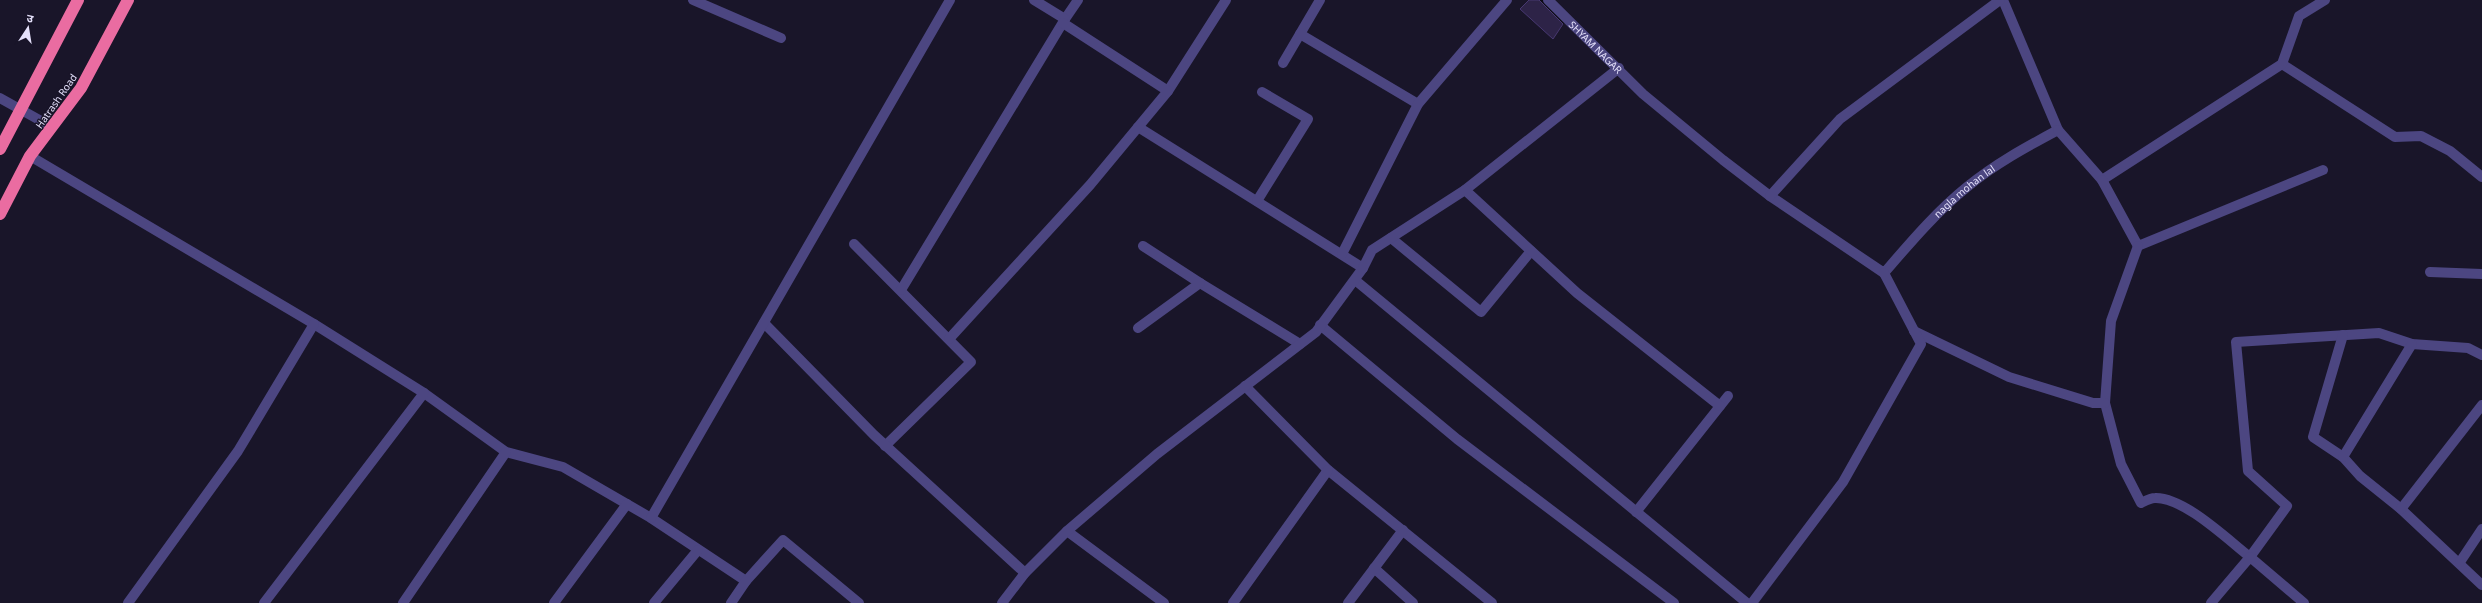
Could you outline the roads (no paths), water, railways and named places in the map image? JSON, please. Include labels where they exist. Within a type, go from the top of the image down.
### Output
[{"type":"highway","points":[[0,149],[78,0]]},
{"type":"highway","name":"Hatrash Road","points":[[0,214],[30,156],[81,88],[128,0]]},
{"type":"street","points":[[693,0],[781,38]]},
{"type":"street","points":[[651,518],[950,0]]},
{"type":"street","points":[[1034,0],[1168,91]]},
{"type":"street","points":[[901,290],[1078,0]]},
{"type":"street","points":[[949,339],[1090,185],[1168,91],[1226,0]]},
{"type":"street","points":[[1283,63],[1320,0]]},
{"type":"street","points":[[1342,254],[1418,104],[1507,0]]},
{"type":"street","points":[[1752,603],[1842,482],[1921,344],[1884,273],[1770,196],[1840,119],[2000,0]]},
{"type":"street","points":[[2003,0],[2058,130],[2102,180],[2138,246]]},
{"type":"street","points":[[2102,180],[2282,64],[2299,16],[2325,0]]},
{"type":"street","name":"SHYAM NAGAR","points":[[1552,1],[1643,94],[1770,196]]},
{"type":"street","points":[[1300,34],[1418,104]]},
{"type":"street","points":[[2282,64],[2395,137],[2422,136],[2450,151],[2482,177]]},
{"type":"street","points":[[1002,603],[1025,573],[1067,531],[1157,454],[1300,344],[1320,325],[1355,280],[1372,250],[1466,190],[1619,68]]},
{"type":"street","points":[[1256,201],[1308,119],[1262,92]]},
{"type":"street","points":[[0,98],[52,127]]},
{"type":"street","points":[[1138,127],[1363,268]]},
{"type":"street","name":"nagla mohan lal","points":[[1884,273],[1924,226],[1967,187],[2011,155],[2058,130]]},
{"type":"street","points":[[30,156],[314,324],[424,393],[506,452],[563,468],[651,518],[746,581]]},
{"type":"street","points":[[2304,603],[2250,557],[2190,511],[2167,499],[2153,498],[2141,503],[2121,464],[2105,403],[2111,321],[2138,246],[2323,170]]},
{"type":"street","points":[[1466,190],[1577,293],[1720,406]]},
{"type":"street","points":[[1391,238],[1481,312],[1531,251]]},
{"type":"street","points":[[854,244],[971,362],[885,446]]},
{"type":"street","points":[[1143,246],[1200,283],[1300,344]]},
{"type":"street","points":[[2430,272],[2482,274]]},
{"type":"street","points":[[1355,280],[1747,603]]},
{"type":"street","points":[[1138,328],[1200,283]]},
{"type":"street","points":[[128,603],[238,451],[314,324]]},
{"type":"street","points":[[764,324],[885,446],[1025,573]]},
{"type":"street","points":[[1320,325],[1457,439],[1674,603]]},
{"type":"street","points":[[1914,331],[2009,377],[2093,403],[2105,403]]},
{"type":"street","points":[[2211,603],[2250,557],[2287,506],[2248,471],[2236,342],[2379,333],[2412,344],[2468,348],[2482,354]]},
{"type":"street","points":[[2343,335],[2313,437],[2343,457],[2360,476],[2460,562],[2482,585]]},
{"type":"street","points":[[2343,457],[2412,344]]},
{"type":"street","points":[[1245,386],[1328,470],[1492,603]]},
{"type":"street","points":[[264,603],[424,393]]},
{"type":"street","points":[[1636,512],[1728,396]]},
{"type":"street","points":[[2400,509],[2482,405]]},
{"type":"street","points":[[403,603],[506,452]]},
{"type":"street","points":[[1233,603],[1328,470]]},
{"type":"street","points":[[554,603],[627,504]]},
{"type":"street","points":[[2460,562],[2482,529]]},
{"type":"street","points":[[1348,603],[1403,530]]},
{"type":"street","points":[[1067,531],[1164,603]]},
{"type":"street","points":[[731,603],[746,581],[783,540],[859,603]]},
{"type":"street","points":[[654,603],[698,550]]},
{"type":"street","points":[[1374,568],[1413,603]]}]
